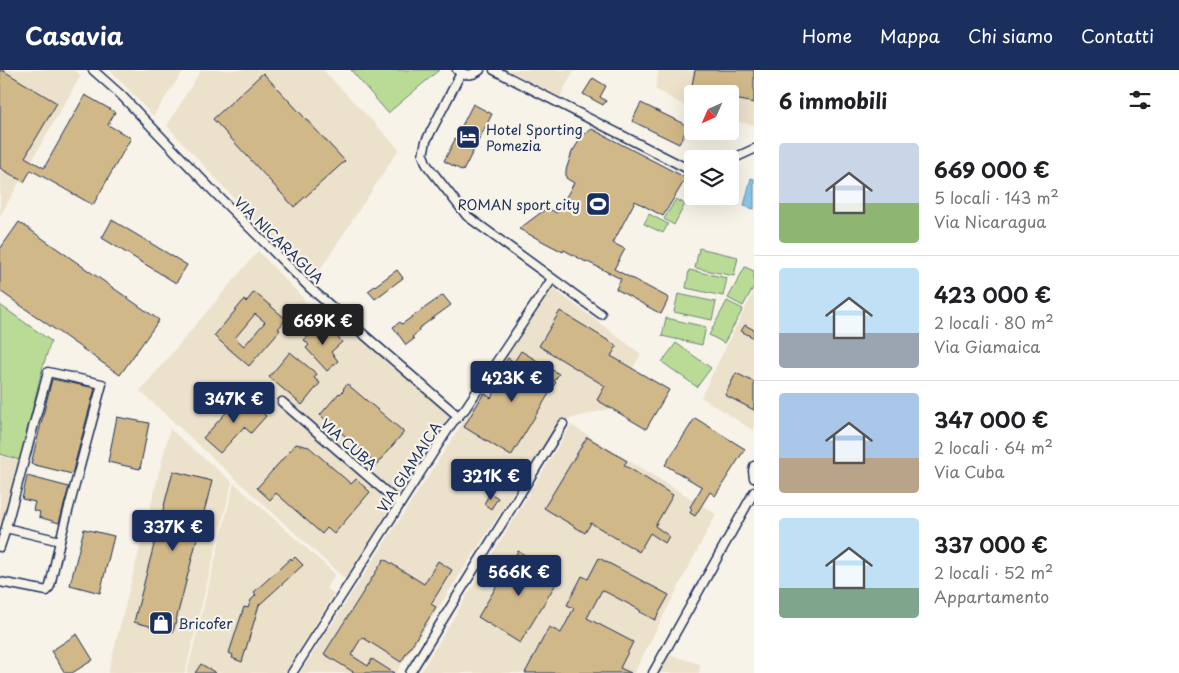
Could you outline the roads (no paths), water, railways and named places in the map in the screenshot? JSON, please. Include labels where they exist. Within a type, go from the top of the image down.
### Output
[{"type":"street","name":"VIA NICARAGUA","points":[[93,70],[121,94],[214,194],[310,288],[458,416]]},
{"type":"street","points":[[480,70],[470,75],[459,72],[426,141],[423,150],[424,160],[467,216],[601,314]]},
{"type":"street","points":[[494,70],[684,167]]},
{"type":"street","points":[[739,156],[754,148]]},
{"type":"street","name":"VIA GIAMAICA","points":[[292,673],[452,423],[465,409],[552,279]]},
{"type":"street","points":[[0,547],[48,372],[102,384],[60,541],[50,586],[47,591],[0,582]]},
{"type":"street","name":"VIA CUBA","points":[[282,402],[400,504]]},
{"type":"street","points":[[410,673],[563,424]]},
{"type":"street","points":[[754,466],[754,478]]},
{"type":"street","points":[[653,673],[754,492]]},
{"type":"street","points":[[6,528],[60,541]]},
{"type":"water","points":[[751,178],[754,179],[754,209],[744,206]]},
{"type":"place","name":"Hotel Sporting Pomezia","points":[[468,137]]},
{"type":"place","name":"ROMAN sport city","points":[[598,204]]},
{"type":"place","name":"Bricofer","points":[[161,623]]}]
